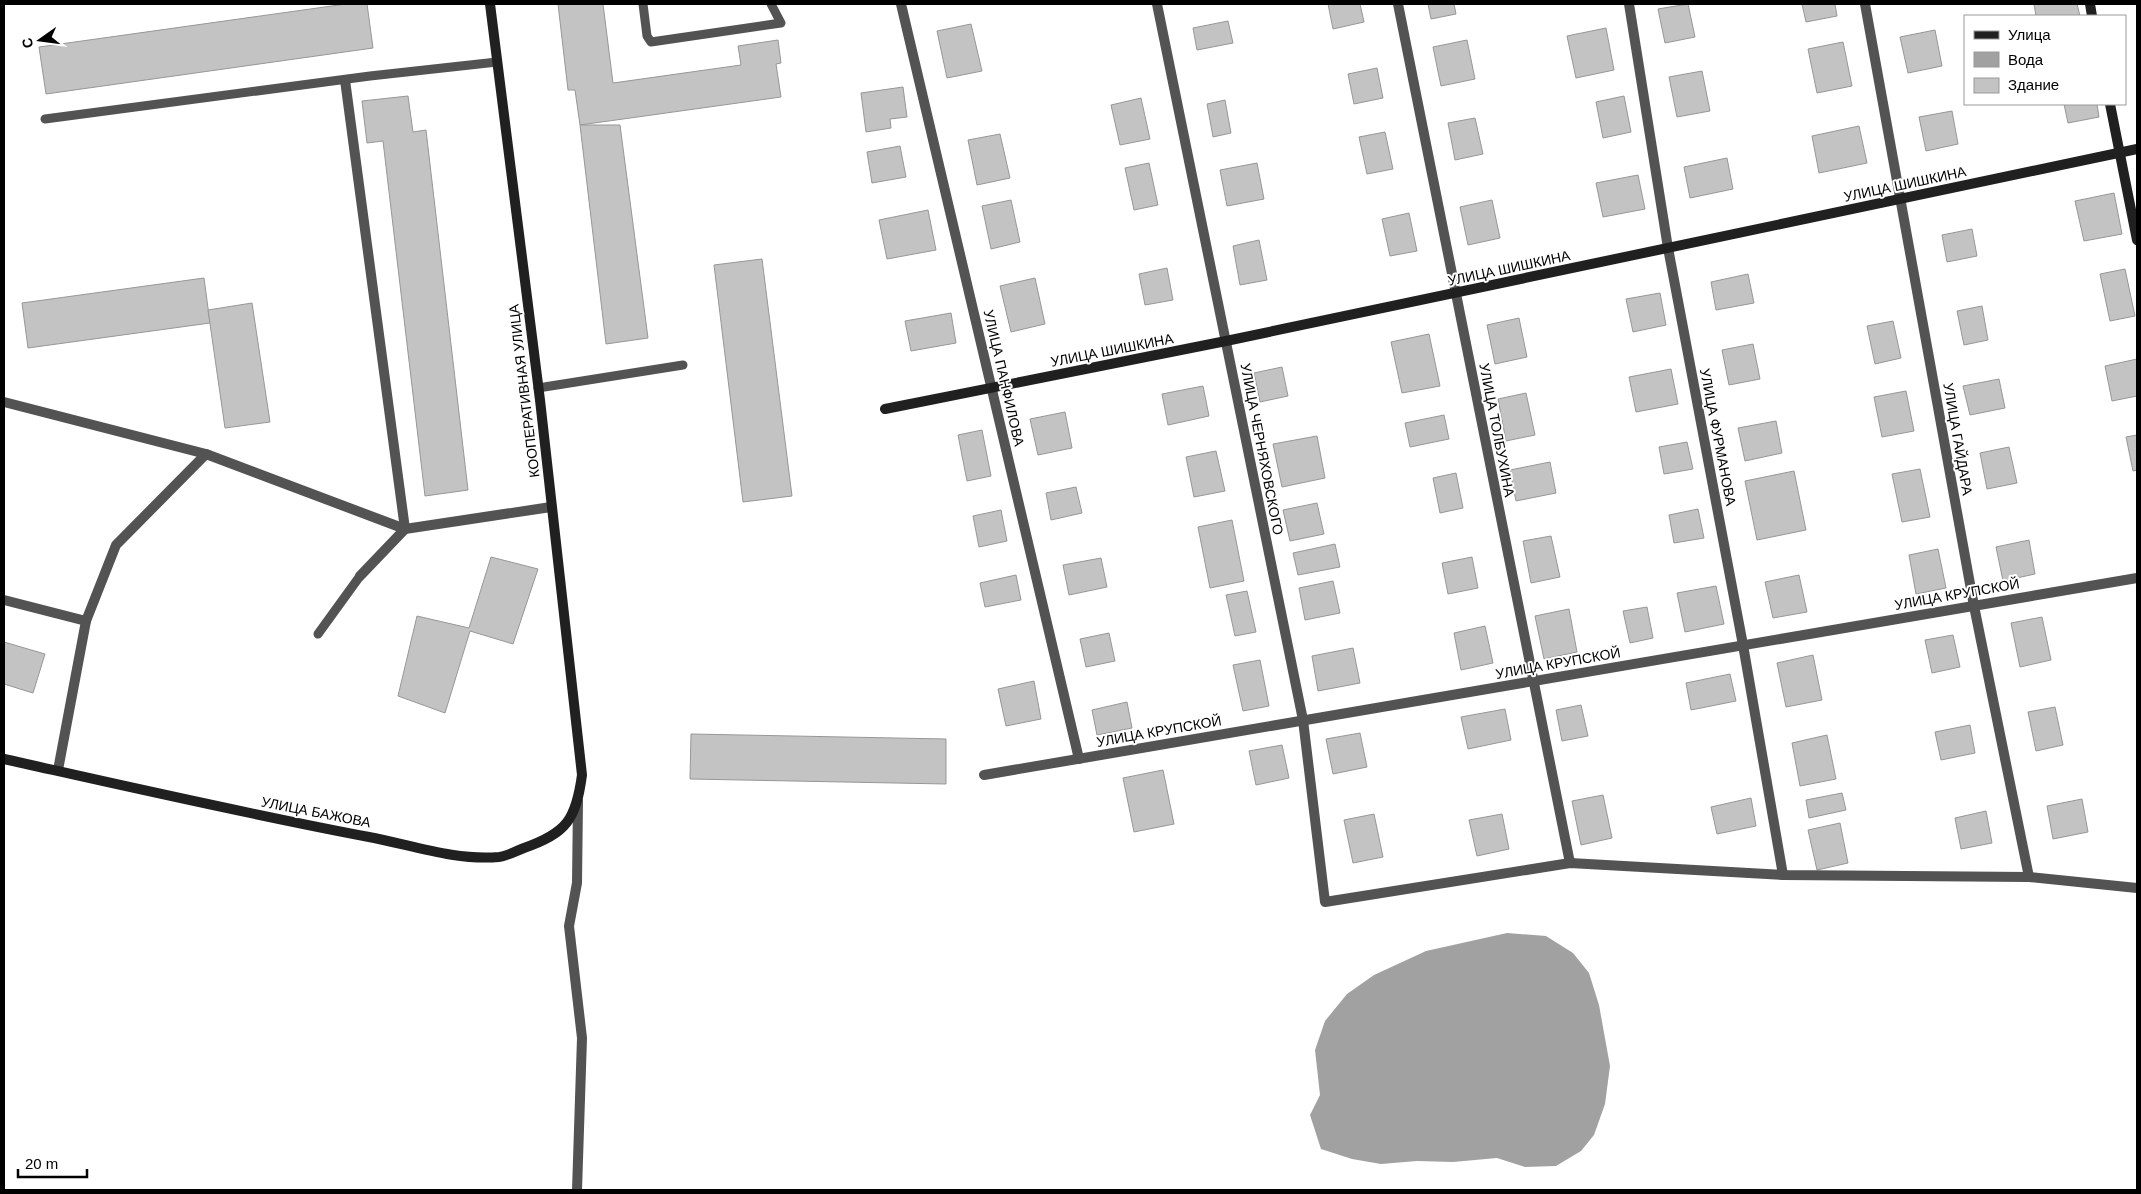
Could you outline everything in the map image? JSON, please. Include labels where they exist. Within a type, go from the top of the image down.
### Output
[{"type":"street","name":"КООПЕРАТИВНАЯ УЛИЦА","points":[[490,4],[538,388],[582,775]]},
{"type":"street","name":"УЛИЦА ПАНФИЛОВА","points":[[901,4],[1079,759]]},
{"type":"street","name":"УЛИЦА ЧЕРНЯХОВСКОГО","points":[[1157,4],[1303,720],[1325,902],[1570,862]]},
{"type":"street","name":"УЛИЦА ТОЛБУХИНА","points":[[1398,4],[1570,862]]},
{"type":"street","name":"УЛИЦА ФУРМАНОВА","points":[[1629,4],[1668,248],[1743,645],[1783,876]]},
{"type":"street","name":"УЛИЦА ГАЙДАРА","points":[[1866,4],[1974,606],[2030,877]]},
{"type":"street","points":[[345,80],[405,529]]},
{"type":"street","points":[[2110,105],[2137,240]]},
{"type":"street","name":"УЛИЦА ШИШКИНА","points":[[885,409],[1226,341],[2137,149]]},
{"type":"street","points":[[4,402],[206,454],[405,529],[551,507]]},
{"type":"street","points":[[58,770],[86,621],[116,545],[206,454]]},
{"type":"street","points":[[360,576],[405,529]]},
{"type":"street","name":"УЛИЦА КРУПСКОЙ","points":[[984,775],[2137,578]]},
{"type":"street","points":[[4,600],[86,621]]},
{"type":"street","name":"УЛИЦА БАЖОВА","points":[[4,758],[286,821],[400,842],[458,856],[500,857],[540,842],[568,823],[578,801],[582,775]]},
{"type":"street","points":[[577,1190],[582,1038],[570,926],[576,883],[578,801]]},
{"type":"street","points":[[1570,862],[1783,876],[2030,877],[2137,888]]},
{"type":"lane","points":[[643,4],[648,36],[651,42],[781,23],[771,4]]},
{"type":"lane","points":[[45,120],[497,62]]},
{"type":"lane","points":[[538,388],[683,365]]},
{"type":"lane","points":[[318,634],[360,576]]},
{"type":"water","points":[[1507,933],[1546,936],[1573,953],[1589,973],[1599,1005],[1610,1066],[1605,1104],[1594,1135],[1581,1151],[1556,1166],[1525,1167],[1497,1158],[1453,1162],[1417,1161],[1381,1164],[1352,1159],[1321,1149],[1310,1115],[1320,1095],[1315,1050],[1325,1021],[1347,994],[1374,975],[1426,951]]},
{"type":"building","points":[[346,4],[367,4],[373,48],[46,94],[39,47]]},
{"type":"building","points":[[558,4],[603,4],[613,83],[741,65],[738,46],[778,40],[781,63],[776,64],[781,97],[580,125],[575,90],[568,90]]},
{"type":"building","points":[[1328,4],[1360,4],[1364,22],[1333,29]]},
{"type":"building","points":[[1428,4],[1454,4],[1456,14],[1431,19]]},
{"type":"building","points":[[1688,4],[1695,37],[1665,43],[1658,9]]},
{"type":"building","points":[[1802,4],[1835,4],[1837,16],[1806,22]]},
{"type":"building","points":[[2034,4],[2077,4],[2080,15],[2036,15]]},
{"type":"building","points":[[1228,21],[1233,43],[1197,50],[1193,28]]},
{"type":"building","points":[[971,24],[982,71],[947,78],[937,31]]},
{"type":"building","points":[[1606,28],[1614,70],[1576,78],[1567,36]]},
{"type":"building","points":[[1935,30],[1942,66],[1908,73],[1900,37]]},
{"type":"building","points":[[1467,40],[1475,79],[1441,86],[1433,47]]},
{"type":"building","points":[[1843,42],[1852,86],[1817,93],[1808,49]]},
{"type":"building","points":[[1377,68],[1383,98],[1354,104],[1348,74]]},
{"type":"building","points":[[1702,71],[1710,111],[1677,117],[1669,77]]},
{"type":"building","points":[[903,87],[907,117],[890,119],[891,128],[866,132],[861,93]]},
{"type":"building","points":[[408,96],[413,132],[426,130],[468,490],[425,496],[383,141],[367,143],[362,101]]},
{"type":"building","points":[[1624,96],[1631,132],[1603,138],[1596,102]]},
{"type":"building","points":[[1141,98],[1150,139],[1120,145],[1111,105]]},
{"type":"building","points":[[1225,100],[1231,133],[1213,137],[1207,104]]},
{"type":"building","points":[[2064,105],[2097,105],[2099,117],[2068,123]]},
{"type":"building","points":[[1952,111],[1958,144],[1926,151],[1919,117]]},
{"type":"building","points":[[1475,118],[1483,154],[1455,160],[1448,123]]},
{"type":"building","points":[[580,125],[620,125],[648,338],[606,344]]},
{"type":"building","points":[[1859,126],[1867,163],[1819,173],[1812,136]]},
{"type":"building","points":[[1385,132],[1393,169],[1367,174],[1359,137]]},
{"type":"building","points":[[1000,134],[1010,178],[977,185],[968,140]]},
{"type":"building","points":[[900,146],[906,177],[872,183],[867,152]]},
{"type":"building","points":[[1727,158],[1733,189],[1690,198],[1684,167]]},
{"type":"building","points":[[1149,163],[1158,205],[1134,210],[1125,168]]},
{"type":"building","points":[[1257,163],[1264,199],[1227,206],[1220,170]]},
{"type":"building","points":[[1638,175],[1645,209],[1603,217],[1596,183]]},
{"type":"building","points":[[2114,193],[2122,234],[2084,241],[2075,201]]},
{"type":"building","points":[[1011,200],[1020,242],[991,249],[982,206]]},
{"type":"building","points":[[1492,200],[1500,238],[1468,245],[1460,207]]},
{"type":"building","points":[[928,210],[936,250],[887,259],[879,220]]},
{"type":"building","points":[[1409,213],[1417,251],[1390,256],[1382,219]]},
{"type":"building","points":[[1972,229],[1977,256],[1947,262],[1942,235]]},
{"type":"building","points":[[1259,240],[1267,280],[1240,285],[1233,246]]},
{"type":"building","points":[[762,259],[792,496],[743,502],[714,265]]},
{"type":"building","points":[[1167,268],[1173,300],[1145,305],[1139,274]]},
{"type":"building","points":[[2125,269],[2135,316],[2110,321],[2100,274]]},
{"type":"building","points":[[1748,274],[1754,303],[1716,310],[1711,282]]},
{"type":"building","points":[[204,278],[210,323],[28,348],[22,303]]},
{"type":"building","points":[[1035,278],[1045,324],[1011,332],[1000,286]]},
{"type":"building","points":[[1660,293],[1666,325],[1633,332],[1626,299]]},
{"type":"building","points":[[252,303],[270,422],[225,428],[208,310]]},
{"type":"building","points":[[1982,306],[1988,340],[1964,345],[1957,311]]},
{"type":"building","points":[[951,313],[956,343],[911,351],[905,321]]},
{"type":"building","points":[[1519,318],[1527,357],[1495,364],[1487,325]]},
{"type":"building","points":[[1893,321],[1901,358],[1875,364],[1867,326]]},
{"type":"building","points":[[1429,334],[1440,386],[1402,393],[1391,342]]},
{"type":"building","points":[[1753,344],[1760,379],[1729,385],[1722,350]]},
{"type":"building","points":[[2137,359],[2137,396],[2112,401],[2105,366]]},
{"type":"building","points":[[1282,367],[1288,396],[1260,402],[1254,373]]},
{"type":"building","points":[[1671,369],[1678,404],[1636,412],[1629,377]]},
{"type":"building","points":[[1999,379],[2005,408],[1970,415],[1963,386]]},
{"type":"building","points":[[1203,386],[1209,416],[1168,425],[1162,394]]},
{"type":"building","points":[[1906,391],[1914,431],[1882,437],[1874,397]]},
{"type":"building","points":[[1526,393],[1535,435],[1506,441],[1498,399]]},
{"type":"building","points":[[1065,412],[1072,448],[1038,455],[1030,419]]},
{"type":"building","points":[[1444,415],[1449,439],[1410,447],[1405,423]]},
{"type":"building","points":[[1776,421],[1782,453],[1745,461],[1738,428]]},
{"type":"building","points":[[982,430],[991,476],[967,481],[958,435]]},
{"type":"building","points":[[2137,435],[2137,470],[2133,471],[2126,437]]},
{"type":"building","points":[[1317,436],[1325,478],[1282,487],[1273,444]]},
{"type":"building","points":[[1687,442],[1693,469],[1664,474],[1659,447]]},
{"type":"building","points":[[2009,447],[2017,483],[1987,489],[1980,453]]},
{"type":"building","points":[[1216,451],[1225,491],[1194,497],[1186,457]]},
{"type":"building","points":[[1550,462],[1556,493],[1516,501],[1510,470]]},
{"type":"building","points":[[1920,469],[1930,517],[1902,522],[1892,474]]},
{"type":"building","points":[[1794,471],[1806,530],[1757,540],[1745,481]]},
{"type":"building","points":[[1456,473],[1463,508],[1440,513],[1433,478]]},
{"type":"building","points":[[1076,487],[1082,513],[1051,520],[1046,493]]},
{"type":"building","points":[[1317,503],[1324,534],[1290,541],[1283,510]]},
{"type":"building","points":[[1698,509],[1704,538],[1674,543],[1669,515]]},
{"type":"building","points":[[1001,510],[1007,541],[979,547],[973,516]]},
{"type":"building","points":[[1232,520],[1244,581],[1210,588],[1198,527]]},
{"type":"building","points":[[1551,536],[1560,577],[1531,583],[1523,541]]},
{"type":"building","points":[[2029,540],[2035,574],[2003,581],[1996,547]]},
{"type":"building","points":[[1335,544],[1340,567],[1298,575],[1293,553]]},
{"type":"building","points":[[1938,549],[1946,588],[1916,594],[1909,555]]},
{"type":"building","points":[[491,557],[538,569],[513,644],[470,631],[445,713],[398,696],[417,616],[469,628]]},
{"type":"building","points":[[1472,557],[1478,588],[1448,594],[1442,563]]},
{"type":"building","points":[[1101,558],[1107,587],[1069,595],[1063,565]]},
{"type":"building","points":[[1016,575],[1021,600],[985,607],[980,583]]},
{"type":"building","points":[[1799,575],[1807,612],[1773,618],[1765,582]]},
{"type":"building","points":[[1333,581],[1340,613],[1305,620],[1299,588]]},
{"type":"building","points":[[1716,586],[1724,624],[1685,632],[1677,593]]},
{"type":"building","points":[[1247,591],[1256,632],[1235,636],[1226,595]]},
{"type":"building","points":[[1647,607],[1653,638],[1630,643],[1623,611]]},
{"type":"building","points":[[1569,609],[1577,652],[1544,659],[1535,616]]},
{"type":"building","points":[[2042,617],[2051,660],[2020,667],[2011,623]]},
{"type":"building","points":[[1485,626],[1493,663],[1461,670],[1454,633]]},
{"type":"building","points":[[1109,633],[1115,661],[1086,667],[1080,639]]},
{"type":"building","points":[[1953,635],[1960,667],[1932,673],[1925,640]]},
{"type":"building","points":[[4,642],[45,654],[33,693],[4,684]]},
{"type":"building","points":[[1353,648],[1360,683],[1318,691],[1312,656]]},
{"type":"building","points":[[1813,655],[1822,700],[1786,707],[1777,663]]},
{"type":"building","points":[[1260,660],[1269,706],[1243,711],[1233,665]]},
{"type":"building","points":[[1730,674],[1736,701],[1691,710],[1686,683]]},
{"type":"building","points":[[1034,681],[1041,719],[1006,726],[998,689]]},
{"type":"building","points":[[1127,702],[1132,728],[1097,735],[1092,710]]},
{"type":"building","points":[[1581,705],[1588,736],[1562,741],[1556,710]]},
{"type":"building","points":[[2055,707],[2063,745],[2036,751],[2028,712]]},
{"type":"building","points":[[1505,709],[1511,740],[1468,749],[1461,717]]},
{"type":"building","points":[[1970,725],[1975,753],[1941,760],[1935,732]]},
{"type":"building","points":[[1360,733],[1367,767],[1333,774],[1326,739]]},
{"type":"building","points":[[691,734],[946,739],[946,784],[690,779]]},
{"type":"building","points":[[1827,735],[1836,779],[1800,786],[1792,743]]},
{"type":"building","points":[[1282,745],[1289,778],[1256,785],[1249,751]]},
{"type":"building","points":[[1163,770],[1174,824],[1134,832],[1123,778]]},
{"type":"building","points":[[1842,793],[1846,810],[1809,818],[1806,800]]},
{"type":"building","points":[[1603,795],[1612,838],[1581,845],[1572,801]]},
{"type":"building","points":[[1751,798],[1756,826],[1717,834],[1711,807]]},
{"type":"building","points":[[2082,799],[2088,832],[2053,839],[2047,806]]},
{"type":"building","points":[[1986,811],[1992,843],[1961,849],[1955,818]]},
{"type":"building","points":[[1374,814],[1383,857],[1353,863],[1344,820]]},
{"type":"building","points":[[1502,814],[1509,849],[1477,856],[1469,820]]},
{"type":"building","points":[[1840,823],[1848,863],[1817,870],[1808,830]]}]
